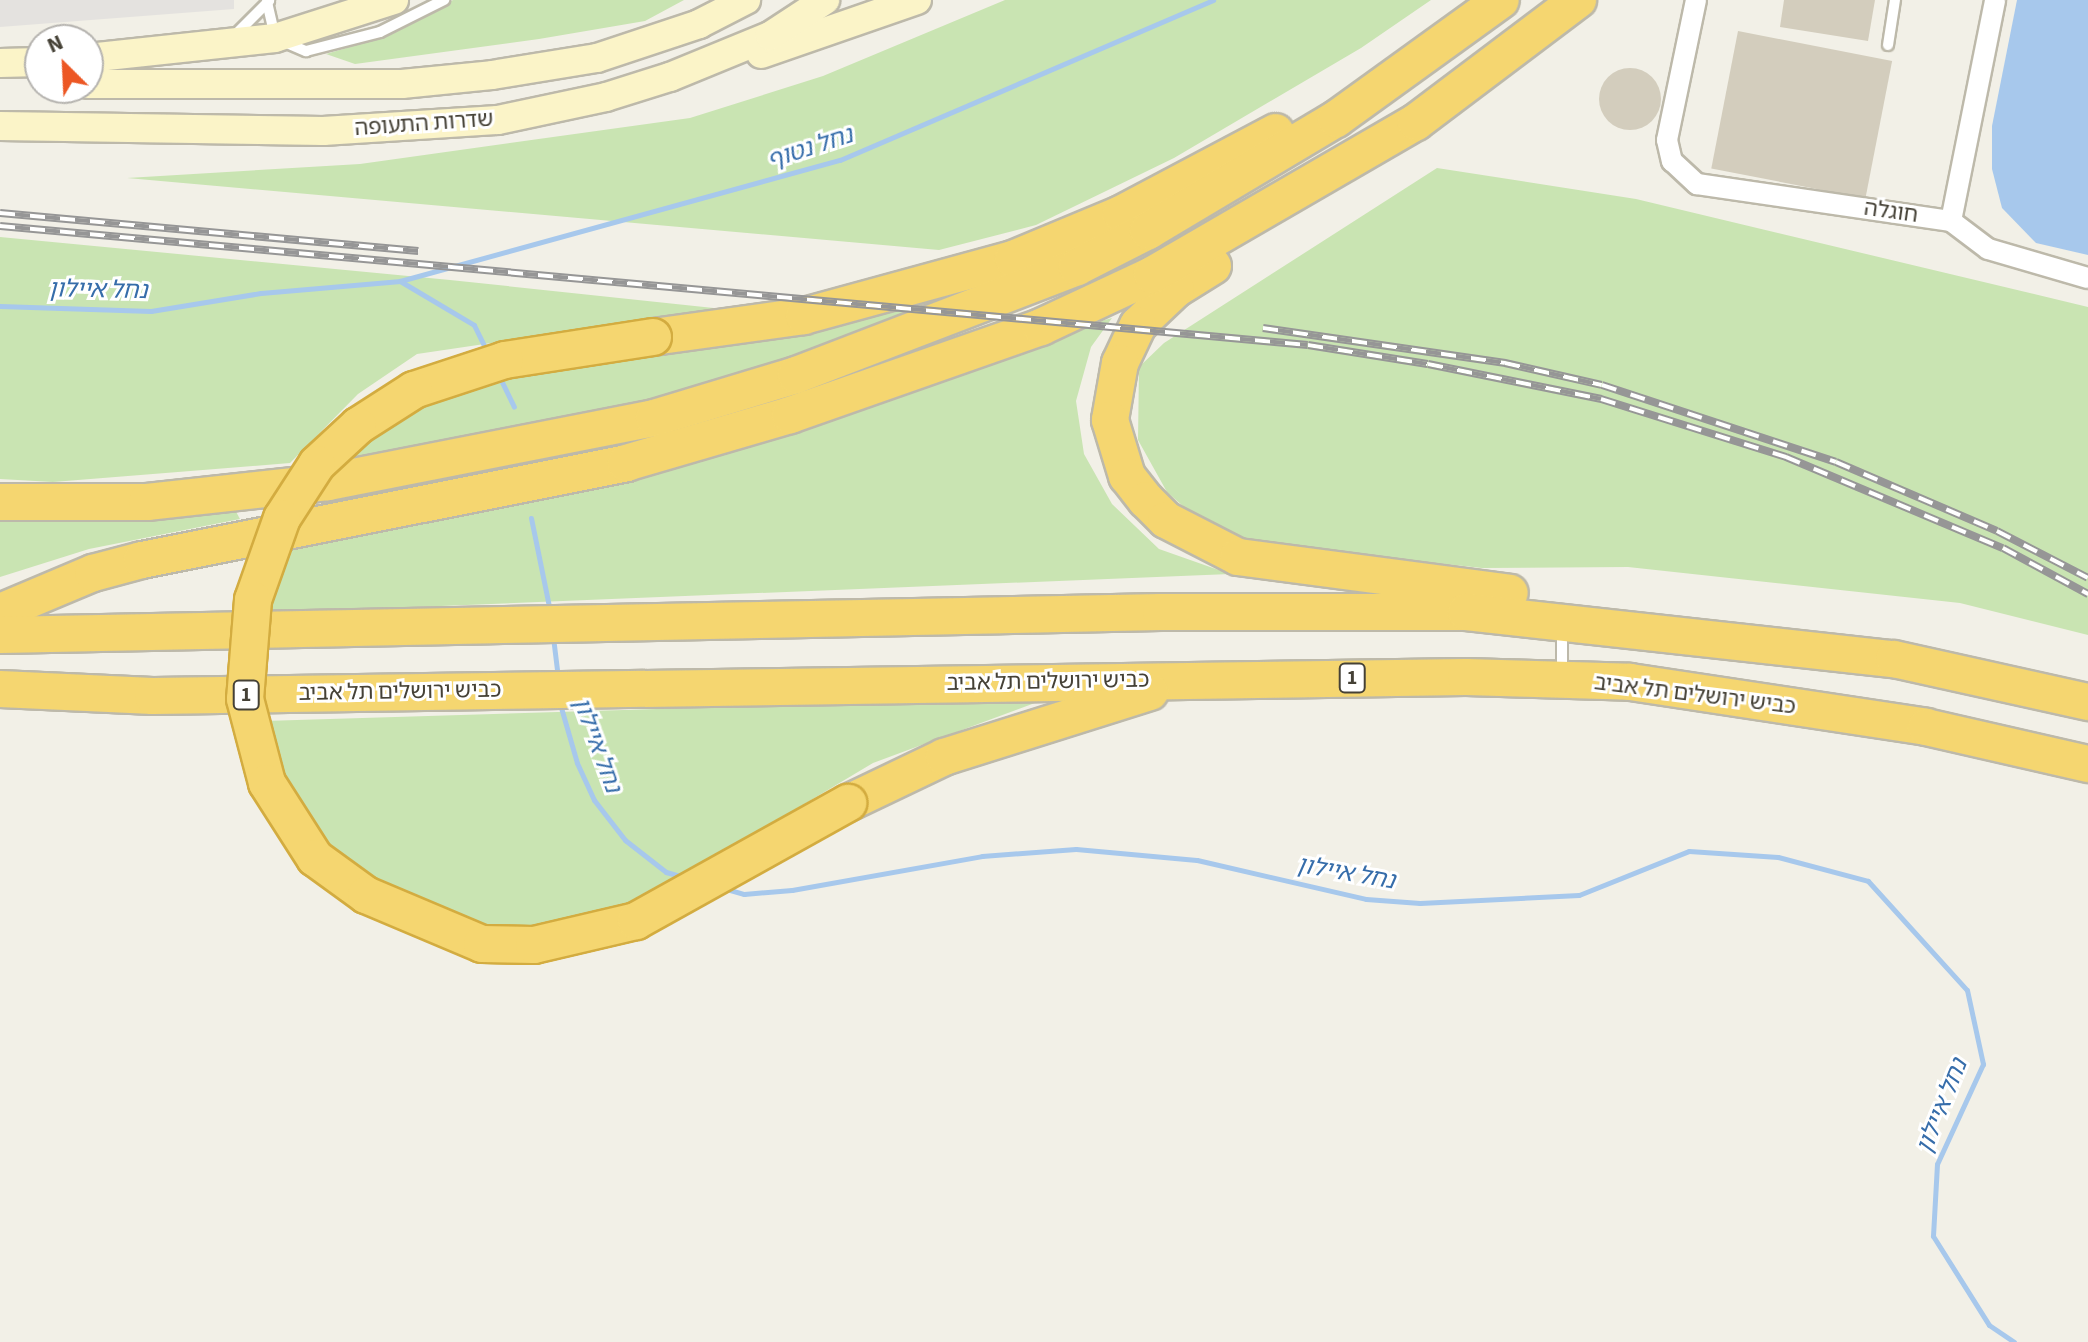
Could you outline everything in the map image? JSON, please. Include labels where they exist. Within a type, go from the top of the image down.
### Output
[{"type":"highway","points":[[1414,677],[1189,684],[1156,691],[944,757],[848,803],[636,921],[534,945],[482,944],[366,895],[315,858],[267,783],[245,699],[253,600],[282,518],[317,464],[385,406],[427,385],[505,360],[804,316],[1013,259],[1121,214],[1267,137],[1434,36],[1483,0]]},
{"type":"highway","points":[[0,502],[147,502],[328,482],[654,418],[796,375],[1077,267],[1148,231],[1336,119],[1501,0]]},
{"type":"highway","points":[[0,612],[57,588],[142,560],[626,463],[790,415],[1041,327],[1152,275],[1416,122],[1578,0]]},
{"type":"highway","points":[[1592,0],[1457,115],[1176,289],[1138,325],[1120,363],[1110,420],[1127,476],[1166,520],[1238,557],[1646,610],[1894,659],[2088,702]]},
{"type":"highway","points":[[0,635],[480,629],[1161,612],[1466,612],[1894,659]]},
{"type":"highway","name":"כביש ירושלים תל אביב","points":[[0,689],[153,696],[1414,677],[1630,682],[1926,727],[2088,764]]},
{"type":"main road","points":[[104,57],[275,38],[394,0]]},
{"type":"main road","name":"שדרות התעופה","points":[[104,84],[402,84],[492,75],[597,58],[699,24],[746,0]]},
{"type":"main road","name":"שדרות התעופה","points":[[0,126],[404,129],[498,120],[606,97],[716,60],[770,36],[825,0]]},
{"type":"main road","points":[[606,97],[672,84],[917,0]]},
{"type":"main road","points":[[0,63],[24,62]]},
{"type":"main road","points":[[0,81],[24,82]]},
{"type":"street","name":"חוגלה","points":[[1696,0],[1667,140],[1672,161],[1685,176],[1697,184],[1951,221],[1988,249],[2088,278]]},
{"type":"street","points":[[1951,221],[1995,0]]},
{"type":"lane","points":[[269,1],[275,38],[306,51],[350,43],[444,0]]},
{"type":"lane","points":[[1888,45],[1895,0]]},
{"type":"lane","points":[[214,47],[242,29],[269,1]]},
{"type":"lane","points":[[1561,680],[1562,622]]},
{"type":"green space","points":[[453,0],[684,0],[645,21],[539,39],[355,64],[326,54],[387,36]]},
{"type":"green space","points":[[1005,0],[1431,0],[1361,48],[1174,158],[1036,225],[939,250],[127,178],[360,164],[690,118],[823,76]]},
{"type":"green space","points":[[1437,168],[1636,199],[2088,307],[2088,635],[1960,603],[1628,567],[1482,568],[1251,543],[1209,529],[1167,492],[1138,440],[1139,367],[1164,343]]},
{"type":"green space","points":[[0,237],[723,309],[417,354],[358,394],[290,463],[53,482],[0,479]]},
{"type":"green space","points":[[896,300],[956,306],[778,374],[330,474],[368,439],[421,405],[509,376]]},
{"type":"green space","points":[[1112,318],[1091,347],[1076,401],[1084,454],[1112,504],[1159,549],[1230,574],[266,613],[278,569],[295,541]]},
{"type":"green space","points":[[234,508],[240,519],[89,549],[0,577],[0,517]]},
{"type":"green space","points":[[1051,697],[873,763],[640,902],[542,927],[503,929],[461,921],[347,872],[303,821],[269,752],[264,721]]},
{"type":"shaded area","points":[[0,0],[234,0],[234,9],[0,27]]},
{"type":"water","points":[[2017,0],[2088,0],[2088,255],[2036,243],[2002,208],[1992,169],[1992,126]]},
{"type":"building","points":[[1784,0],[1875,0],[1868,41],[1780,27]]},
{"type":"building","points":[[1738,31],[1892,61],[1865,198],[1711,168]]},
{"type":"building","points":[[1630,68],[1642,70],[1652,77],[1659,87],[1659,111],[1652,121],[1642,128],[1630,130],[1618,128],[1608,121],[1601,111],[1599,99],[1601,87],[1608,77],[1618,70]]},
{"type":"waterway","name":"נחל נטוף","points":[[400,281],[840,160],[1213,0]]},
{"type":"waterway","name":"נחל איילון","points":[[0,306],[151,311],[261,293],[400,281],[474,325],[487,352]]},
{"type":"waterway","name":"נחל איילון","points":[[499,376],[514,407]]},
{"type":"waterway","name":"נחל איילון","points":[[531,518],[550,611]]},
{"type":"waterway","name":"נחל איילון","points":[[553,637],[558,678]]},
{"type":"waterway","name":"נחל איילון","points":[[560,704],[577,763],[594,800],[625,840],[666,872],[683,877]]},
{"type":"waterway","name":"נחל איילון","points":[[723,888],[744,894],[792,890],[982,856],[1076,849],[1197,860],[1366,899],[1420,903],[1579,895],[1689,851],[1778,857],[1868,881],[1967,990],[1983,1064],[1937,1164],[1933,1236],[1989,1325],[2014,1342]]},
{"type":"railway","points":[[0,213],[418,251]]},
{"type":"railway","points":[[0,226],[1308,345],[1428,364],[1601,399],[1786,457],[2003,548],[2088,594]]},
{"type":"railway","points":[[1263,328],[1505,363],[1602,385],[1836,462],[1997,531],[2088,578]]}]
